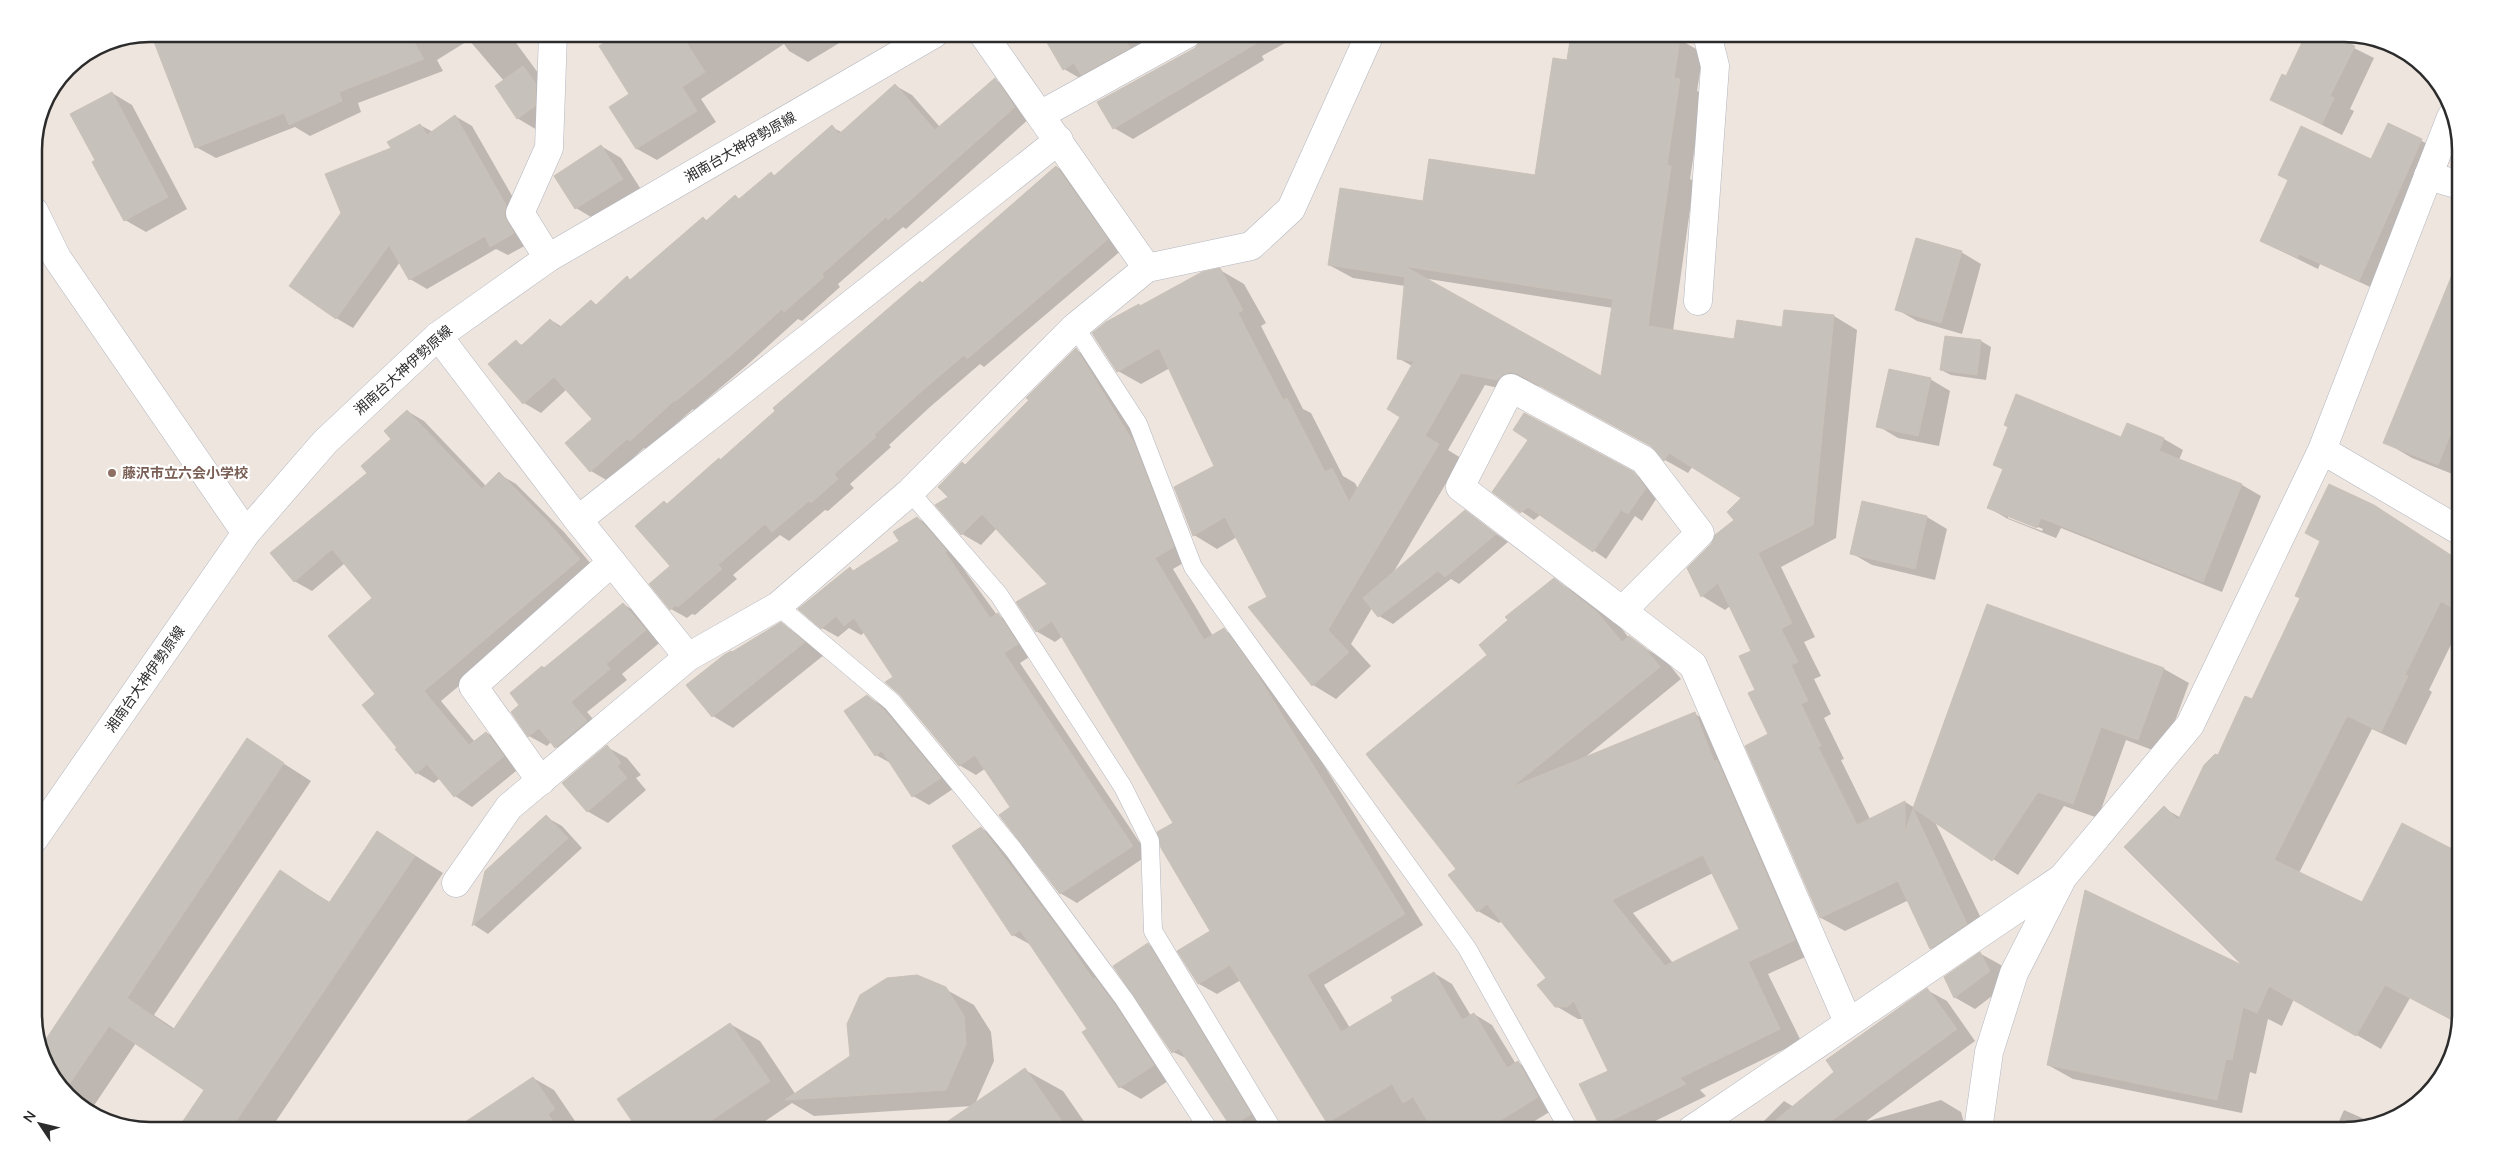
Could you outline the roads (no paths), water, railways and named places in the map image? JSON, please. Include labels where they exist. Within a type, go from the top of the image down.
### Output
[{"type":"street","points":[[548,258],[520,214],[549,148],[553,42]]},
{"type":"street","name":"湘南台大神伊勢原線","points":[[43,826],[246,533],[325,442],[438,336],[548,258],[920,42]]},
{"type":"street","points":[[989,42],[1148,268]]},
{"type":"street","points":[[1040,115],[1172,42]]},
{"type":"street","points":[[456,884],[509,807],[688,658],[778,606],[910,492],[1075,327],[1148,268],[1251,246],[1291,209],[1366,42]]},
{"type":"street","points":[[1698,300],[1715,66],[1709,42]]},
{"type":"street","points":[[1979,1122],[1989,1052],[2014,973],[2063,877],[2190,725],[2322,450],[2448,125]]},
{"type":"street","points":[[578,520],[1059,140]]},
{"type":"street","points":[[2428,176],[2451,182]]},
{"type":"street","points":[[43,229],[57,258],[246,533]]},
{"type":"street","points":[[438,336],[578,520],[688,658]]},
{"type":"street","points":[[1622,611],[1700,533],[1644,460],[1511,388],[1460,487],[1692,666],[1848,1022]]},
{"type":"street","points":[[2322,450],[2451,525]]},
{"type":"street","points":[[541,781],[473,686],[612,562]]},
{"type":"street","points":[[1703,1122],[2063,877]]},
{"type":"lane","points":[[1075,327],[1138,424],[1193,567],[1467,948],[1565,1122]]},
{"type":"lane","points":[[910,492],[999,595],[1123,787],[1150,841],[1153,931],[1268,1122]]},
{"type":"lane","points":[[778,606],[892,702],[1014,848],[1124,999],[1204,1122]]},
{"type":"place","name":"藤沢市立六会小学校","points":[[112,473]]}]
